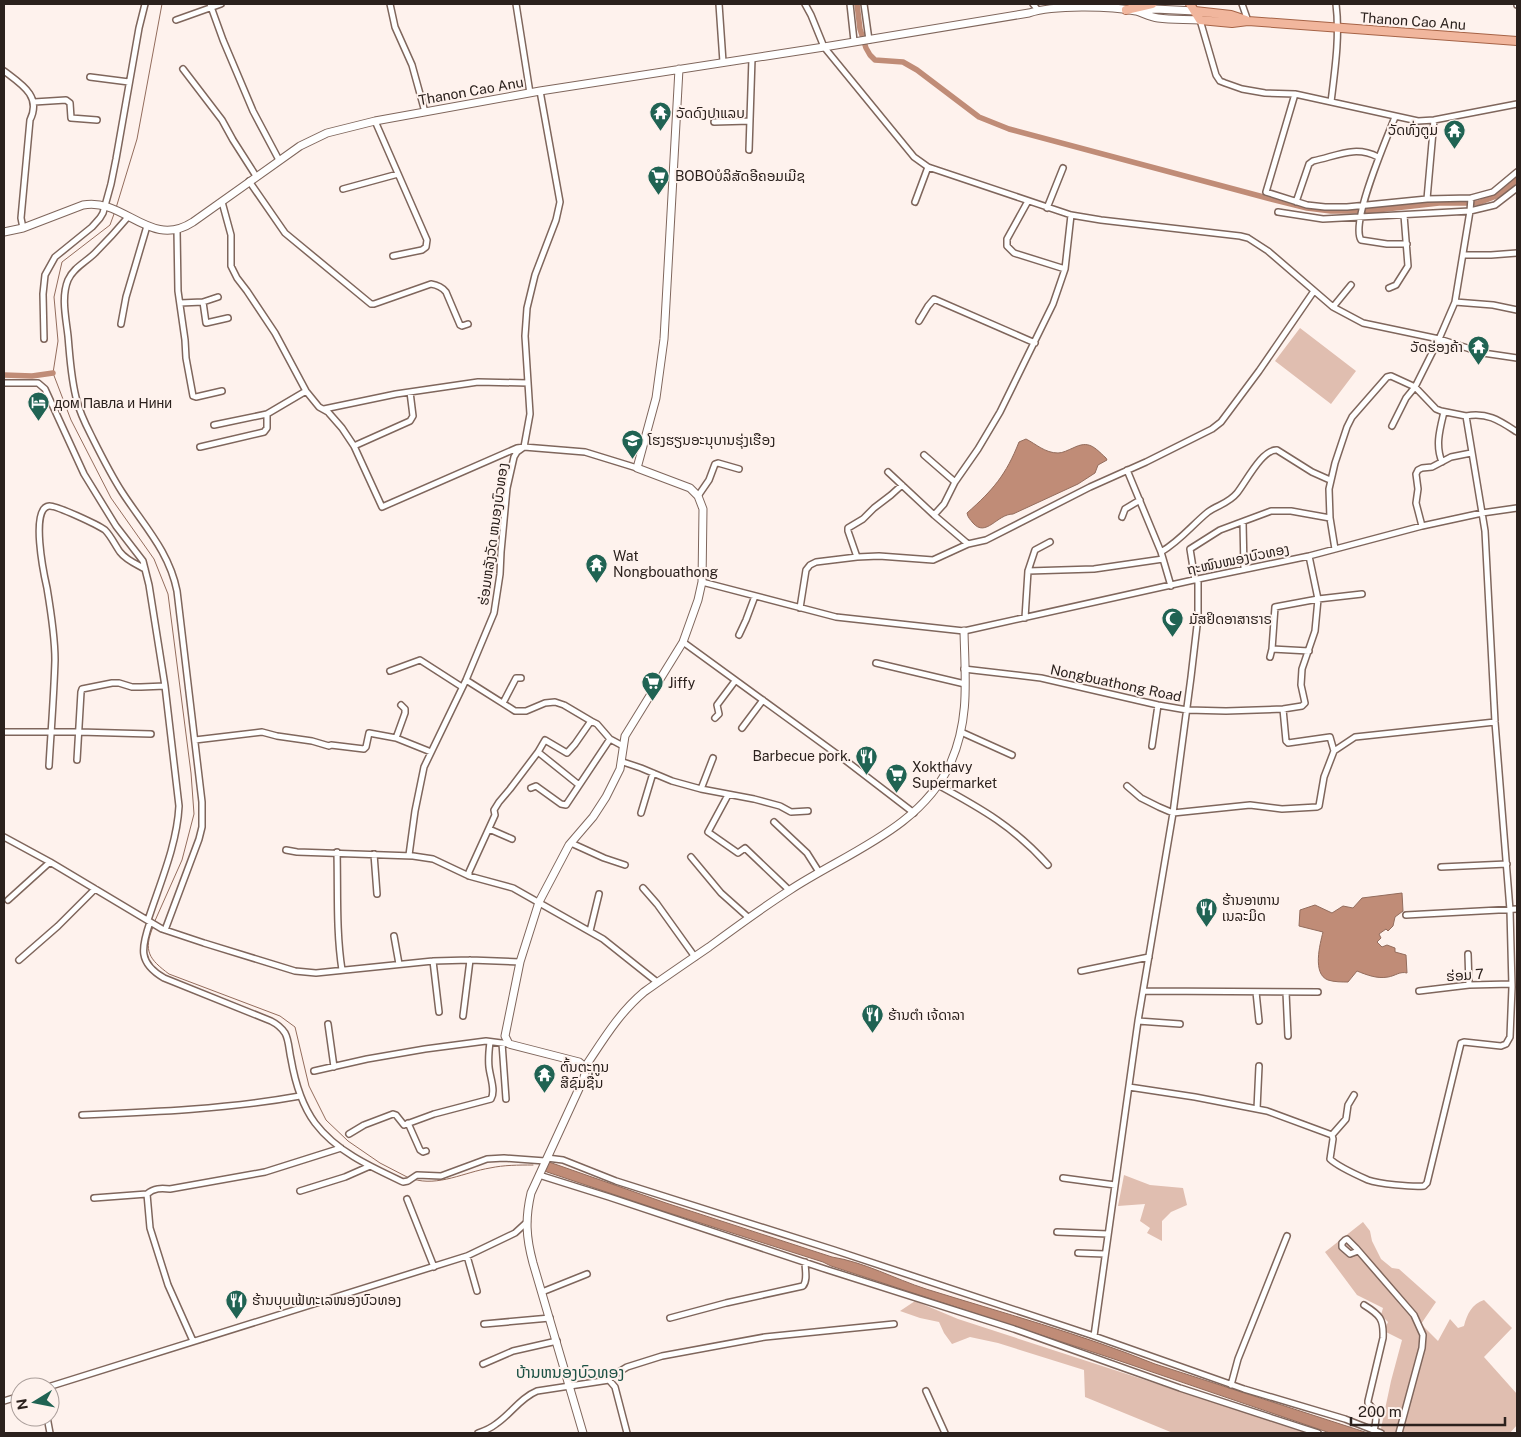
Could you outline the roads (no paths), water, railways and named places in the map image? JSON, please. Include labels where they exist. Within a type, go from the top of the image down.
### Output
[{"type":"main road","points":[[1126,10],[1152,4]]},
{"type":"main road","points":[[1190,4],[1200,20]]},
{"type":"main road","name":"Thanon Cao Anu","points":[[1195,11],[1231,15],[1248,20],[1517,41]]},
{"type":"main road","name":"Thanon Cao Anu","points":[[1200,20],[1232,23],[1248,20]]},
{"type":"street","points":[[44,339],[42,294],[45,275],[55,257],[92,227],[107,207],[145,4]]},
{"type":"street","points":[[176,20],[211,5],[220,4]]},
{"type":"street","points":[[390,4],[395,27],[412,65],[425,112]]},
{"type":"street","points":[[516,4],[530,93]]},
{"type":"street","points":[[720,4],[723,62]]},
{"type":"street","points":[[805,4],[812,15],[824,47],[914,157],[928,167],[1071,215],[1248,238],[1268,251],[1333,307],[1363,323],[1439,339],[1483,352],[1517,358]]},
{"type":"street","points":[[850,4],[855,40]]},
{"type":"street","points":[[864,4],[868,40]]},
{"type":"street","points":[[1242,4],[1248,20]]},
{"type":"street","points":[[1331,102],[1337,57],[1336,4]]},
{"type":"street","points":[[211,5],[223,40],[253,111],[279,160]]},
{"type":"street","name":"Thanon Cao Anu","points":[[177,230],[222,202],[300,146],[320,136],[375,121],[540,91],[1029,13],[1035,5],[1060,8],[1126,10],[1156,18],[1200,20]]},
{"type":"street","name":"Thanon Cao Anu","points":[[1136,12],[1156,9],[1195,11]]},
{"type":"street","points":[[1200,20],[1216,75],[1220,81],[1242,89],[1265,93],[1295,94],[1418,121],[1434,120],[1517,104]]},
{"type":"street","points":[[749,150],[752,58]]},
{"type":"street","points":[[183,69],[222,120],[256,176]]},
{"type":"street","points":[[637,468],[656,398],[664,338],[679,69]]},
{"type":"street","points":[[4,71],[25,88],[34,102],[34,112],[30,120],[21,218],[23,228]]},
{"type":"street","points":[[90,77],[129,82]]},
{"type":"street","name":"ຮ່ອມຫລັງວັດ ຫນອງບົວທອງ","points":[[409,856],[424,767],[466,680],[494,613],[500,574],[508,488],[514,457],[524,447],[530,414],[526,336],[527,308],[535,275],[556,220],[560,202],[540,91]]},
{"type":"street","points":[[1295,94],[1266,192],[1307,205],[1363,207],[1427,199],[1471,198],[1493,192],[1517,172]]},
{"type":"street","points":[[34,102],[66,100],[70,103],[71,118],[97,120]]},
{"type":"street","points":[[1394,117],[1369,181],[1361,216],[1359,236],[1361,240],[1387,244],[1407,244]]},
{"type":"street","points":[[1427,199],[1434,120]]},
{"type":"street","points":[[375,121],[427,240],[427,244],[422,250],[394,256]]},
{"type":"street","points":[[714,122],[750,121]]},
{"type":"street","points":[[1296,202],[1309,164],[1314,161],[1360,150],[1378,157]]},
{"type":"street","points":[[914,202],[928,167]]},
{"type":"street","points":[[1048,208],[1063,168]]},
{"type":"street","points":[[343,189],[398,174]]},
{"type":"street","points":[[249,181],[285,233],[371,304],[435,284],[446,292],[460,325],[468,324]]},
{"type":"street","points":[[1278,212],[1323,219],[1470,210],[1495,205],[1517,188]]},
{"type":"street","points":[[1392,426],[1406,398],[1415,387],[1455,302],[1471,198]]},
{"type":"street","points":[[1028,201],[1007,239],[1007,246],[1014,253],[1064,269]]},
{"type":"street","points":[[222,202],[231,235],[230,258],[237,278],[274,333],[306,391],[319,407],[328,412],[342,428],[354,446],[380,506],[384,508],[510,450],[524,447],[585,452],[637,468],[690,488],[698,496],[703,509],[702,582],[698,600],[683,642],[626,736],[623,746],[623,762],[606,798],[571,843],[539,902],[520,962],[506,1036],[506,1099]]},
{"type":"street","points":[[4,232],[23,228],[92,204],[107,207],[147,226],[177,230],[178,291],[186,358],[193,396],[196,397],[222,390]]},
{"type":"street","points":[[934,515],[944,504],[955,482],[978,449],[1000,412],[1053,304],[1064,269],[1071,215]]},
{"type":"street","points":[[1389,288],[1396,285],[1408,268],[1404,215]]},
{"type":"street","points":[[128,217],[95,253],[74,270],[65,287],[64,298],[70,365],[77,403],[86,425],[120,490],[153,534],[174,576],[202,802],[202,827],[164,929]]},
{"type":"street","points":[[121,324],[126,297],[147,226]]},
{"type":"street","points":[[1463,255],[1517,253]]},
{"type":"street","points":[[1333,307],[1351,285]]},
{"type":"street","points":[[800,608],[806,570],[816,562],[879,556],[933,560],[968,544],[986,540],[1090,487],[1201,435],[1221,422],[1314,291]]},
{"type":"street","points":[[180,303],[203,302],[218,297]]},
{"type":"street","points":[[919,321],[934,299],[1035,343]]},
{"type":"street","points":[[203,302],[206,323],[228,318]]},
{"type":"street","points":[[1455,302],[1493,305],[1517,310]]},
{"type":"street","points":[[1335,549],[1330,518],[1330,480],[1352,417],[1387,377],[1391,376],[1415,387],[1436,409],[1466,416],[1492,417],[1517,432]]},
{"type":"street","points":[[324,410],[410,392],[478,382],[528,383]]},
{"type":"street","points":[[4,383],[38,383],[45,389],[84,474],[116,526],[143,561],[149,585],[165,686],[179,806],[178,823],[144,939],[143,951],[146,963],[164,978],[279,1025],[286,1035],[294,1078],[300,1096],[314,1122],[328,1138],[341,1148],[370,1166],[403,1182],[417,1175],[441,1176],[487,1159],[563,1160],[616,1181],[834,1250],[1094,1336],[1231,1385],[1345,1419],[1382,1433]]},
{"type":"street","points":[[214,425],[267,414],[306,391]]},
{"type":"street","points":[[354,446],[410,421],[413,416],[410,392]]},
{"type":"street","points":[[1442,462],[1438,441],[1444,412]]},
{"type":"street","points":[[200,448],[264,432],[267,428],[267,414]]},
{"type":"street","points":[[1354,1095],[1348,1105],[1346,1119],[1332,1135],[1330,1159],[1368,1180],[1424,1186],[1427,1183],[1459,1046],[1464,1042],[1501,1046],[1509,1041],[1510,1037],[1514,985],[1507,864],[1495,722],[1485,530],[1466,416]]},
{"type":"street","points":[[1161,552],[1173,545],[1208,512],[1228,502],[1269,452],[1278,450],[1312,472],[1330,480]]},
{"type":"street","points":[[1422,526],[1416,503],[1418,489],[1416,474],[1418,470],[1432,467],[1451,457],[1471,453]]},
{"type":"street","points":[[924,455],[955,482]]},
{"type":"street","points":[[698,496],[709,480],[715,464],[739,470]]},
{"type":"street","points":[[1127,470],[1161,552],[1171,586]]},
{"type":"street","points":[[888,472],[968,544]]},
{"type":"street","points":[[858,557],[848,528],[863,519],[902,485]]},
{"type":"street","points":[[1122,517],[1125,509],[1140,500]]},
{"type":"street","points":[[49,766],[54,649],[51,613],[40,543],[40,514],[43,508],[49,506],[58,508],[104,530],[122,554],[132,563],[145,569]]},
{"type":"street","name":"ຖະໜົນໜອງບົວທອງ","points":[[702,582],[836,617],[964,632],[1197,579],[1309,556],[1422,526],[1482,513],[1517,508]]},
{"type":"street","points":[[1094,1336],[1138,1021],[1173,813],[1187,710],[1198,617],[1197,579],[1190,550],[1220,530],[1271,511],[1291,511],[1330,518]]},
{"type":"street","points":[[1242,522],[1244,569]]},
{"type":"street","points":[[1025,618],[1028,571],[1034,550],[1050,542]]},
{"type":"street","points":[[1272,649],[1309,651],[1315,631],[1318,599],[1309,556]]},
{"type":"street","points":[[1028,571],[1094,569],[1163,559]]},
{"type":"street","points":[[1270,657],[1275,607],[1318,599],[1362,594]]},
{"type":"street","points":[[739,635],[755,596]]},
{"type":"street","points":[[583,1433],[528,1242],[526,1222],[531,1193],[583,1080],[585,1066],[620,1015],[630,1004],[657,982],[789,890],[896,827],[914,813],[938,785],[950,763],[961,732],[965,712],[964,632]]},
{"type":"street","points":[[683,642],[845,760],[914,813]]},
{"type":"street","name":"Nongbuathong Road","points":[[964,669],[1041,678],[1187,710],[1283,709],[1304,705],[1301,675],[1309,651]]},
{"type":"street","points":[[390,671],[420,660],[462,687]]},
{"type":"street","points":[[876,663],[965,684]]},
{"type":"street","points":[[502,703],[516,678],[521,678]]},
{"type":"street","points":[[466,680],[515,711],[519,712],[545,703],[555,702],[564,705],[597,724],[610,740],[623,746]]},
{"type":"street","points":[[715,718],[719,714],[717,705],[735,681]]},
{"type":"street","points":[[77,760],[82,689],[112,683],[141,688],[165,686]]},
{"type":"street","points":[[742,728],[763,700]]},
{"type":"street","points":[[396,738],[405,712],[401,705]]},
{"type":"street","points":[[1152,746],[1158,705]]},
{"type":"street","points":[[1283,709],[1286,741],[1288,743],[1330,737],[1334,751]]},
{"type":"street","points":[[469,876],[469,872],[495,815],[494,810],[545,740],[567,753],[576,744],[591,721]]},
{"type":"street","points":[[1126,786],[1141,798],[1173,813],[1250,805],[1282,810],[1319,806],[1324,777],[1334,751],[1355,737],[1495,722]]},
{"type":"street","points":[[4,732],[151,734]]},
{"type":"street","points":[[195,740],[262,732],[329,746],[364,749],[369,733],[396,738],[431,752]]},
{"type":"street","points":[[961,732],[1012,755]]},
{"type":"street","points":[[531,788],[536,786],[564,806],[566,805],[610,740]]},
{"type":"street","points":[[538,752],[579,785]]},
{"type":"street","points":[[701,789],[712,758]]},
{"type":"street","points":[[623,762],[672,781],[701,789],[754,799],[780,806],[791,812],[808,811]]},
{"type":"street","points":[[641,813],[654,773]]},
{"type":"street","points":[[938,785],[1002,822],[1033,848],[1048,865]]},
{"type":"street","points":[[728,795],[708,832],[738,853],[745,848],[789,890]]},
{"type":"street","points":[[774,822],[807,853],[819,872]]},
{"type":"street","points":[[488,829],[512,839]]},
{"type":"street","points":[[4,837],[164,929],[295,971],[310,973],[433,961],[520,962]]},
{"type":"street","points":[[571,843],[625,865]]},
{"type":"street","points":[[286,850],[409,856],[433,860],[469,876],[513,888],[603,939],[657,982]]},
{"type":"street","points":[[336,852],[337,911],[342,970]]},
{"type":"street","points":[[374,854],[377,894]]},
{"type":"street","points":[[691,857],[721,893],[749,918]]},
{"type":"street","points":[[8,900],[50,862]]},
{"type":"street","points":[[1441,867],[1507,864]]},
{"type":"street","points":[[19,960],[58,926],[95,888]]},
{"type":"street","points":[[643,888],[657,904],[695,957]]},
{"type":"street","points":[[590,931],[599,894]]},
{"type":"street","points":[[1406,915],[1517,909]]},
{"type":"street","points":[[394,936],[399,964]]},
{"type":"street","points":[[1468,954],[1469,985]]},
{"type":"street","points":[[1081,971],[1149,957]]},
{"type":"street","points":[[464,1016],[470,960]]},
{"type":"street","points":[[433,961],[439,1012]]},
{"type":"street","name":"ຮ່ອມ 7","points":[[1419,991],[1469,985],[1514,985]]},
{"type":"street","points":[[1144,991],[1318,992]]},
{"type":"street","points":[[1256,992],[1259,1021]]},
{"type":"street","points":[[1286,992],[1288,1036]]},
{"type":"street","points":[[1138,1021],[1180,1024]]},
{"type":"street","points":[[328,1024],[334,1067]]},
{"type":"street","points":[[314,1071],[367,1058],[486,1041],[579,1062],[585,1066]]},
{"type":"street","points":[[349,1134],[364,1125],[393,1114],[396,1115],[402,1125],[458,1106],[491,1099],[494,1094],[489,1068],[490,1042]]},
{"type":"street","points":[[1257,1109],[1259,1066]]},
{"type":"street","points":[[1129,1087],[1257,1109],[1277,1114],[1332,1135]]},
{"type":"street","points":[[82,1115],[259,1104],[300,1096]]},
{"type":"street","points":[[408,1123],[420,1150],[426,1151]]},
{"type":"street","points":[[94,1198],[147,1194],[152,1190],[161,1188],[170,1189],[265,1172],[341,1148]]},
{"type":"street","points":[[300,1191],[345,1177],[370,1166]]},
{"type":"street","points":[[539,1175],[1014,1329],[1180,1388],[1318,1433]]},
{"type":"street","points":[[1063,1178],[1115,1185]]},
{"type":"street","points":[[147,1194],[150,1228],[153,1238],[168,1285],[193,1341]]},
{"type":"street","points":[[407,1198],[434,1267]]},
{"type":"street","points":[[60,1383],[467,1256],[515,1233],[526,1222]]},
{"type":"street","points":[[1057,1232],[1108,1234]]},
{"type":"street","points":[[1231,1385],[1238,1359],[1287,1236]]},
{"type":"street","points":[[1358,1251],[1414,1315],[1423,1335],[1422,1348],[1399,1433]]},
{"type":"street","points":[[1078,1253],[1105,1254]]},
{"type":"street","points":[[467,1256],[477,1291]]},
{"type":"street","points":[[670,1318],[803,1286],[806,1280],[805,1262]]},
{"type":"street","points":[[542,1292],[587,1274]]},
{"type":"street","points":[[1364,1305],[1378,1314],[1383,1323],[1383,1338],[1368,1400],[1368,1403],[1376,1410],[1374,1430]]},
{"type":"street","points":[[484,1324],[550,1318]]},
{"type":"street","points":[[478,1433],[496,1424],[522,1399],[537,1391],[609,1380],[627,1367],[662,1356],[765,1337],[894,1324]]},
{"type":"street","points":[[482,1364],[513,1351],[556,1341]]},
{"type":"street","points":[[609,1380],[616,1387],[627,1433]]},
{"type":"street","points":[[926,1391],[945,1433]]},
{"type":"waterway","points":[[116,208],[137,139],[162,4]]},
{"type":"waterway","points":[[857,4],[860,29],[866,48],[875,60],[903,62],[917,70],[979,117],[1009,129],[1271,199],[1307,208],[1331,211],[1368,211],[1439,203],[1478,203],[1499,195],[1517,180]]},
{"type":"waterway","points":[[114,214],[110,225],[62,262],[54,297],[58,341],[53,373],[71,420],[111,498],[154,559],[168,594],[191,773],[194,814],[182,860],[154,923]]},
{"type":"waterway","points":[[4,375],[32,376],[53,373]]},
{"type":"waterway","points":[[153,927],[148,942],[150,954],[157,964],[169,974],[280,1016],[295,1027],[309,1086],[326,1120],[348,1141],[380,1163],[409,1178]]},
{"type":"waterway","points":[[413,1179],[422,1181],[442,1180],[495,1167],[533,1165]]},
{"type":"place","name":"ວັດດົງປາແລບ","points":[[660,132]]},
{"type":"place","name":"ວັດທົ່ງຕູມ","points":[[1454,149]]},
{"type":"place","name":"BOBOບໍລິສັດອີຄອມເມີຊ","points":[[659,195]]},
{"type":"place","name":"ວັດຮ່ອງຄ້າ","points":[[1479,366]]},
{"type":"place","name":"дом Павла и Нини","points":[[38,422]]},
{"type":"place","name":"ໂຮງຮຽນອະນຸບານຮຸ່ງເຮືອງ","points":[[632,459]]},
{"type":"place","name":"Wat Nongbouathong","points":[[597,583]]},
{"type":"place","name":"ມັສຢິດອາສາຮາຣ","points":[[1173,638]]},
{"type":"place","name":"Jiffy","points":[[652,702]]},
{"type":"place","name":"Barbecue pork.","points":[[867,775]]},
{"type":"place","name":"Xokthavy Supermarket","points":[[896,794]]},
{"type":"place","name":"ຮ້ານອາຫານ ເນລະມິດ","points":[[1206,927]]},
{"type":"place","name":"ຮ້ານຕຳ ເຈ້ດາລາ","points":[[872,1034]]},
{"type":"place","name":"ຕົ້ນຕະກູນ ສີຊົມຊື່ນ","points":[[544,1094]]},
{"type":"place","name":"ຮ້ານບຸບເຟ້ທະເລໜອງບົວທອງ","points":[[236,1319]]},
{"type":"district","name":"ບ້ານຫນອງບົວທອງ","points":[[570,1372]]}]
